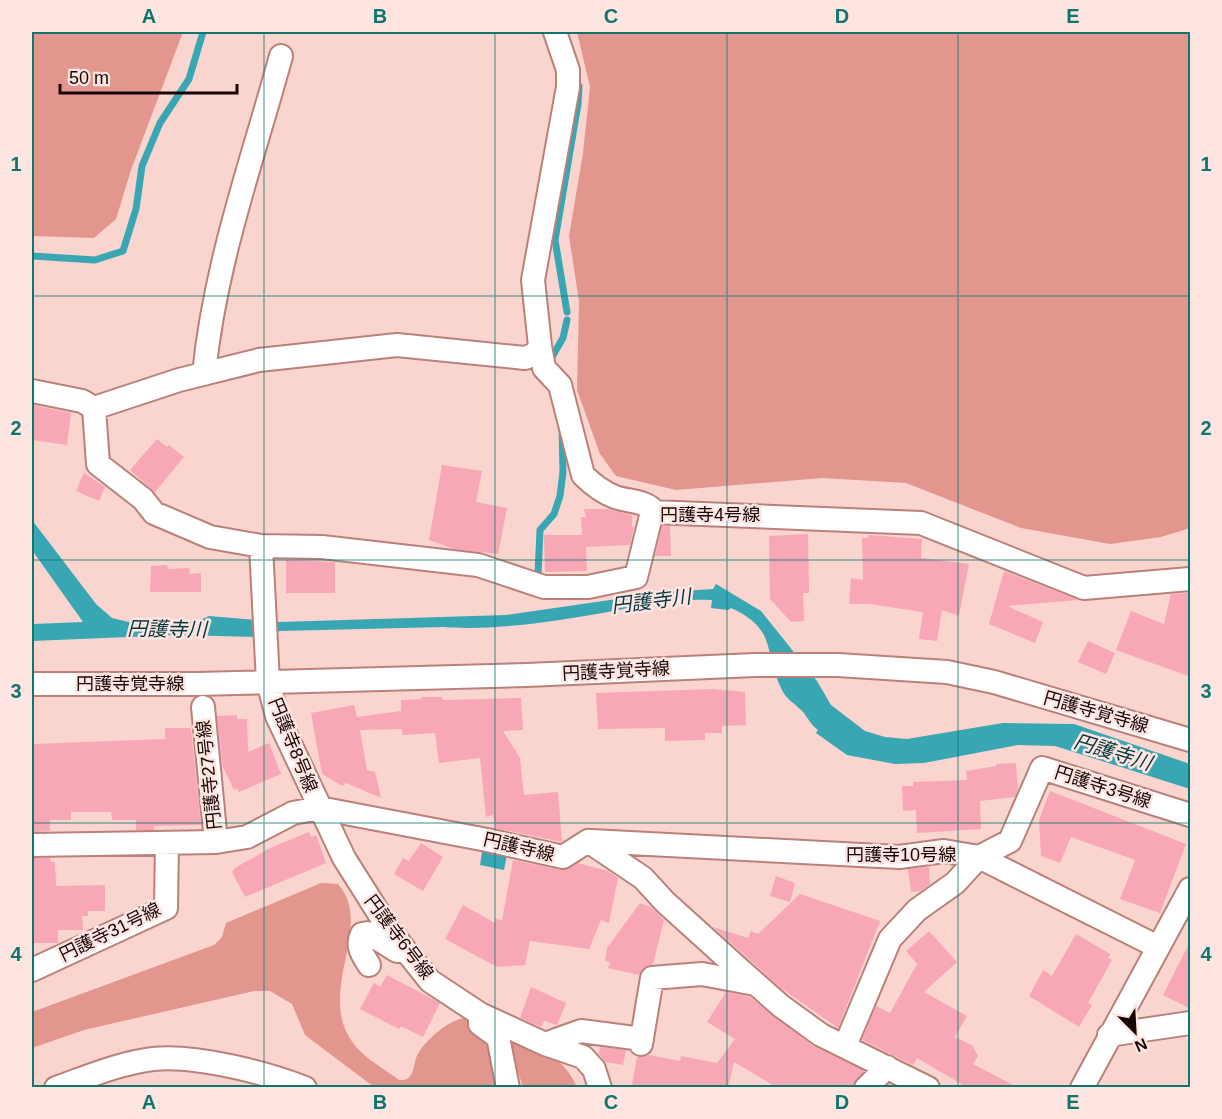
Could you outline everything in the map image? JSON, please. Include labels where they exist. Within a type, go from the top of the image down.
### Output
[{"type":"street","points":[[555,32],[568,70],[568,87],[533,280],[544,368],[560,385],[583,475],[592,485],[608,493],[650,507],[655,512]]},
{"type":"street","points":[[204,374],[222,263],[241,188],[282,56]]},
{"type":"street","points":[[32,391],[82,401],[94,408],[204,374],[259,360],[397,345],[525,358],[535,354],[540,346]]},
{"type":"street","points":[[94,408],[98,464],[143,499],[154,513],[210,537],[261,546],[268,682]]},
{"type":"street","name":"円護寺4号線","points":[[261,546],[322,547],[478,565],[544,587],[588,586],[636,577],[652,512],[655,512],[921,523],[1084,588],[1191,579]]},
{"type":"street","name":"円護寺覚寺線","points":[[32,684],[268,682],[527,675],[755,665],[817,665],[947,672],[994,682],[1191,740]]},
{"type":"street","name":"円護寺8号線","points":[[268,682],[277,716],[319,808]]},
{"type":"street","name":"円護寺27号線","points":[[202,707],[216,842]]},
{"type":"street","name":"円護寺3号線","points":[[845,1046],[890,939],[917,910],[955,883],[979,857],[1010,841],[1042,768],[1191,815]]},
{"type":"street","name":"円護寺線","points":[[32,845],[216,842],[247,837],[294,813],[319,808],[563,857],[588,841]]},
{"type":"street","name":"円護寺6号線","points":[[319,808],[344,858],[390,931],[430,981],[481,1014],[545,1044],[583,1057],[594,1069],[600,1088]]},
{"type":"street","points":[[588,841],[643,878],[664,902],[756,984],[808,1025],[928,1088]]},
{"type":"street","name":"円護寺10号線","points":[[588,841],[899,857],[944,851],[979,857],[1158,947]]},
{"type":"street","name":"円護寺31号線","points":[[32,970],[166,908],[166,844]]},
{"type":"street","points":[[1082,1088],[1191,889]]},
{"type":"street","points":[[369,965],[360,951],[358,941],[362,934],[368,933],[397,951],[406,951]]},
{"type":"street","points":[[545,1044],[580,1031],[642,1041],[652,978],[702,974],[756,984]]},
{"type":"street","points":[[481,1014],[480,1024],[498,1037],[508,1088]]},
{"type":"street","points":[[780,1017],[802,1032],[808,1025]]},
{"type":"street","points":[[1109,1035],[1191,1023]]},
{"type":"street","points":[[57,1088],[104,1071],[154,1059],[219,1065],[275,1076],[305,1088]]},
{"type":"street","points":[[866,1088],[887,1067]]},
{"type":"shaded area","points":[[32,32],[183,32],[131,170],[116,219],[94,238],[32,236]]},
{"type":"shaded area","points":[[577,32],[1190,32],[1190,528],[1161,537],[1110,544],[1021,528],[906,483],[822,478],[676,490],[616,476],[600,454],[577,390],[579,301],[569,236],[583,153],[590,87]]},
{"type":"shaded area","points":[[321,883],[338,884],[348,902],[351,921],[340,1007],[345,1029],[358,1049],[399,1080],[406,1079],[411,1075],[419,1052],[434,1035],[448,1024],[462,1018],[469,1018],[488,1040],[496,1087],[374,1087],[305,1035],[292,1004],[270,991],[254,991],[84,1030],[32,1048],[32,1012],[214,945],[222,937],[226,923]]},
{"type":"shaded area","points":[[516,1039],[559,1062],[577,1087],[523,1087],[509,1045],[510,1041]]},
{"type":"water","name":"円護寺川","points":[[32,520],[96,604],[112,618],[133,623],[198,621],[209,616],[279,622],[506,615],[665,592],[713,589],[716,584],[761,611],[817,681],[831,705],[865,731],[885,737],[907,739],[1003,723],[1074,724],[1190,764],[1190,789],[1055,746],[1018,745],[924,763],[895,764],[847,755],[816,733],[818,730],[803,712],[785,696],[766,641],[756,624],[731,608],[728,610],[711,608],[712,600],[660,603],[569,619],[483,628],[280,631],[260,637],[177,635],[32,641],[32,624],[83,622],[32,550]]},
{"type":"water","points":[[483,845],[508,850],[504,870],[480,865]]},
{"type":"building","points":[[32,405],[71,413],[67,445],[32,440]]},
{"type":"building","points":[[157,439],[184,457],[155,492],[130,470]]},
{"type":"building","points":[[442,465],[482,471],[476,502],[507,508],[498,554],[454,549],[429,540]]},
{"type":"building","points":[[84,473],[105,487],[99,501],[76,491]]},
{"type":"building","points":[[584,509],[608,509],[632,515],[632,527],[634,527],[630,545],[586,547],[587,571],[545,572],[544,535],[582,535],[581,517],[586,517]]},
{"type":"building","points":[[662,526],[670,526],[671,556],[655,556]]},
{"type":"building","points":[[808,534],[809,593],[803,593],[804,621],[791,622],[770,599],[769,536]]},
{"type":"building","points":[[869,535],[922,539],[921,558],[969,564],[959,616],[942,610],[937,641],[919,639],[923,612],[869,604],[849,604],[851,578],[863,580],[862,538],[868,538]]},
{"type":"building","points":[[286,560],[335,562],[335,593],[286,593]]},
{"type":"building","points":[[167,565],[168,569],[189,568],[190,574],[201,573],[201,592],[150,592],[151,566]]},
{"type":"building","points":[[1004,571],[1079,600],[1007,606],[1043,622],[1035,643],[989,624]]},
{"type":"building","points":[[1190,593],[1191,677],[1116,650],[1131,611],[1164,624],[1171,594]]},
{"type":"building","points":[[1088,641],[1115,653],[1106,674],[1078,662]]},
{"type":"building","points":[[713,689],[745,692],[746,725],[722,726],[722,733],[705,733],[705,740],[665,741],[665,728],[598,729],[596,693]]},
{"type":"building","points":[[421,697],[442,697],[443,700],[521,698],[523,730],[503,731],[520,758],[524,795],[558,792],[562,842],[495,828],[493,815],[486,817],[480,758],[439,763],[435,733],[402,735],[402,729],[360,730],[367,770],[375,772],[381,798],[346,783],[342,786],[322,774],[311,713],[354,705],[357,717],[401,711],[401,700],[421,699]]},
{"type":"building","points":[[237,715],[237,719],[247,719],[248,752],[269,743],[281,774],[239,792],[237,788],[234,790],[222,765],[217,716]]},
{"type":"building","points":[[165,728],[191,728],[201,825],[154,826],[154,830],[136,830],[136,820],[112,820],[111,812],[71,812],[71,820],[50,820],[50,831],[32,832],[32,744],[165,739]]},
{"type":"building","points":[[1016,763],[1018,789],[1015,797],[980,801],[981,829],[917,833],[916,810],[903,811],[902,786],[913,786],[913,782],[967,780],[966,771],[996,766],[996,764]]},
{"type":"building","points":[[1050,791],[1186,844],[1160,913],[1120,899],[1135,860],[1071,837],[1060,863],[1041,856],[1039,820]]},
{"type":"building","points":[[309,832],[311,837],[316,835],[326,863],[245,897],[232,872],[235,868],[270,848]]},
{"type":"building","points":[[421,843],[443,857],[423,891],[394,874],[403,858],[409,861]]},
{"type":"building","points":[[32,858],[50,858],[51,862],[55,862],[56,886],[105,885],[105,911],[88,911],[88,916],[82,916],[83,930],[58,930],[58,943],[32,943]]},
{"type":"building","points":[[513,860],[560,870],[578,863],[608,871],[618,878],[609,923],[601,920],[589,949],[530,941],[525,965],[497,967],[445,939],[463,905],[495,923],[495,918],[502,921]]},
{"type":"building","points":[[929,867],[930,884],[921,891],[911,892],[908,869]]},
{"type":"building","points":[[776,876],[795,883],[790,902],[770,896]]},
{"type":"building","points":[[800,894],[880,921],[838,1028],[781,988],[713,927],[748,938],[751,931],[758,934]]},
{"type":"building","points":[[640,903],[651,907],[664,920],[653,964],[645,967],[639,975],[608,968],[610,962],[605,961],[607,948]]},
{"type":"building","points":[[929,931],[957,962],[924,992],[967,1016],[955,1037],[972,1045],[978,1056],[973,1064],[1019,1088],[968,1088],[917,1058],[913,1065],[862,1040],[876,1006],[890,1013],[917,964],[906,951]]},
{"type":"building","points":[[1076,934],[1110,954],[1108,958],[1112,960],[1088,1003],[1092,1005],[1079,1027],[1029,996],[1043,970],[1052,976]]},
{"type":"building","points":[[1191,940],[1191,1009],[1163,995]]},
{"type":"building","points":[[387,975],[440,1003],[423,1037],[401,1026],[399,1029],[360,1009],[374,983],[380,987]]},
{"type":"building","points":[[531,987],[566,1003],[557,1025],[544,1021],[541,1027],[520,1018]]},
{"type":"building","points":[[726,992],[750,997],[813,1046],[864,1071],[853,1088],[778,1088],[734,1062],[728,1088],[632,1085],[637,1057],[649,1055],[680,1061],[681,1056],[717,1063],[735,1039],[707,1022]]},
{"type":"building","points":[[600,1047],[626,1050],[623,1065],[605,1062],[599,1054]]},
{"type":"waterway","points":[[32,256],[95,260],[123,251],[136,209],[142,166],[160,123],[189,79],[203,32]]},
{"type":"waterway","points":[[567,312],[555,240],[579,86]]},
{"type":"waterway","points":[[549,362],[563,338],[567,320]]},
{"type":"waterway","points":[[538,574],[540,530],[554,514],[560,496],[563,472],[562,426]]}]
